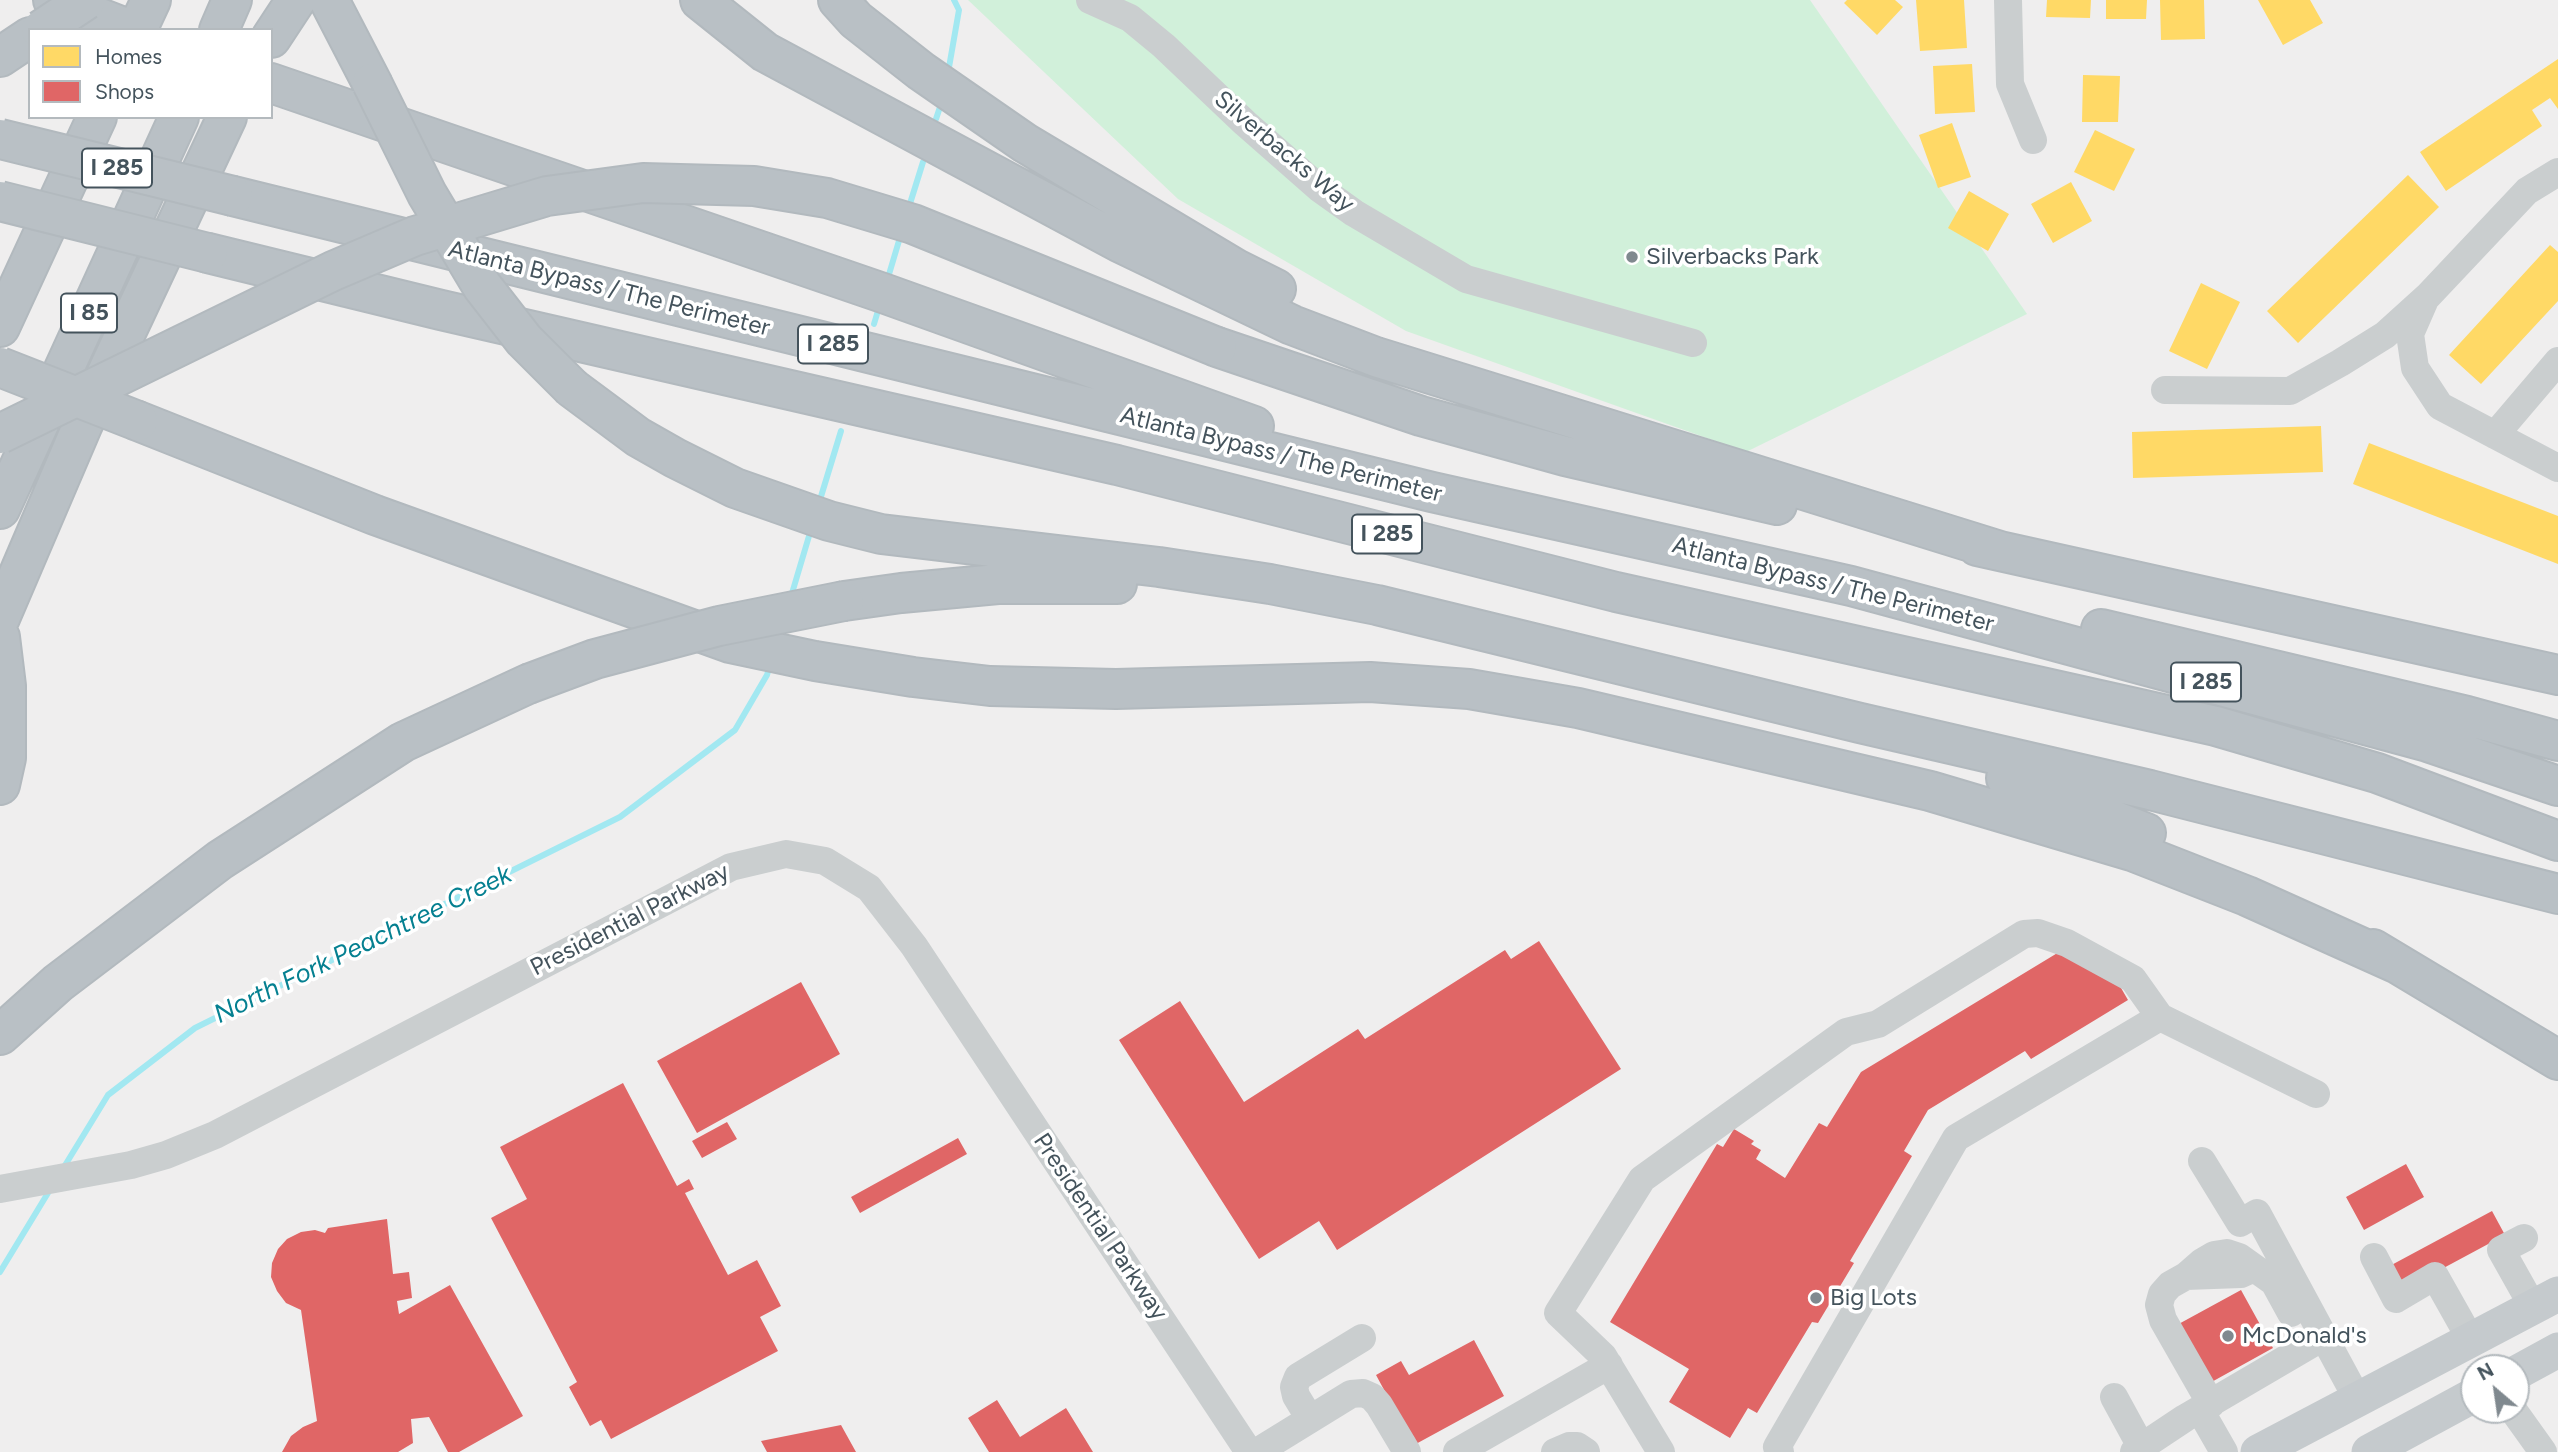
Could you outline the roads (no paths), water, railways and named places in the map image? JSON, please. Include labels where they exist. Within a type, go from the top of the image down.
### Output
[{"type":"highway","points":[[53,0],[126,28]]},
{"type":"highway","points":[[44,28],[86,0]]},
{"type":"highway","points":[[138,28],[151,0]]},
{"type":"highway","points":[[220,28],[232,0]]},
{"type":"highway","points":[[273,35],[296,0]]},
{"type":"highway","points":[[329,0],[453,240],[482,286],[524,340],[572,388],[605,413],[675,458],[735,488],[818,518],[881,534],[1159,567],[1258,582],[1377,605],[1860,723],[2150,790],[2558,894]]},
{"type":"highway","points":[[335,0],[372,83]]},
{"type":"highway","points":[[700,0],[765,52],[1119,242],[1304,329],[1376,357],[2000,551]]},
{"type":"highway","points":[[838,0],[856,20],[921,71],[1015,136],[1236,269],[1312,308],[1527,402]]},
{"type":"highway","points":[[0,57],[28,38]]},
{"type":"highway","points":[[273,84],[890,295],[1432,492]]},
{"type":"highway","points":[[0,327],[96,119]]},
{"type":"highway","name":"I 85","points":[[0,509],[178,119]]},
{"type":"highway","points":[[0,618],[83,424],[226,119]]},
{"type":"highway","name":"Atlanta Bypass / The Perimeter","points":[[0,139],[1432,492],[1851,586],[2428,742],[2558,786]]},
{"type":"highway","points":[[0,434],[333,271],[415,236],[547,196],[643,183],[754,186],[827,198],[913,224],[1217,347],[1421,416],[1565,456],[1765,503],[2000,551],[2558,675]]},
{"type":"highway","name":"Atlanta Bypass / The Perimeter","points":[[0,201],[206,258],[1117,465],[1616,592],[2216,726],[2377,773],[2558,841]]},
{"type":"highway","points":[[0,227],[206,258]]},
{"type":"highway","points":[[0,367],[375,515],[730,643],[816,661],[990,686],[1116,689],[1370,682],[1469,689],[1577,708],[1930,791],[2132,851],[2247,896],[2396,963]]},
{"type":"highway","points":[[0,1035],[58,983],[220,859],[403,742],[528,684],[595,659],[719,626],[844,601],[998,584],[1114,583],[1377,605]]},
{"type":"highway","points":[[1851,586],[2127,633],[2467,716],[2558,741]]},
{"type":"highway","points":[[0,637],[6,686],[6,758],[0,785]]},
{"type":"highway","points":[[1860,723],[2095,811],[2258,879],[2558,1060]]},
{"type":"main road","points":[[2258,1452],[2545,1301]]},
{"type":"main road","points":[[2530,1366],[2558,1351]]},
{"type":"main road","points":[[2369,1452],[2460,1403]]},
{"type":"street","name":"Silverbacks Way","points":[[1090,0],[1130,18],[1156,39],[1319,188],[1354,213],[1466,279],[1693,343]]},
{"type":"street","points":[[2008,0],[2010,84],[2033,140]]},
{"type":"street","points":[[2165,390],[2290,391],[2385,335],[2427,297],[2528,191],[2558,172]]},
{"type":"street","points":[[2427,297],[2410,334],[2415,368],[2440,406],[2558,468]]},
{"type":"street","points":[[2495,435],[2558,361]]},
{"type":"street","name":"Presidential Parkway","points":[[5,1187],[166,1156],[215,1135],[730,867],[786,854],[825,861],[869,888],[914,946],[1249,1452]]},
{"type":"street","points":[[1661,1452],[1609,1364],[1558,1312],[1642,1179],[1846,1032],[1878,1024],[2024,934],[2038,933],[2067,943],[2133,979],[2160,1017],[2316,1094]]},
{"type":"street","points":[[1780,1452],[1777,1447],[1956,1138],[2160,1017]]},
{"type":"street","points":[[2202,1161],[2240,1223],[2258,1213],[2318,1341]]},
{"type":"street","points":[[2524,1238],[2501,1250],[2545,1301]]},
{"type":"street","points":[[2374,1257],[2396,1299],[2435,1276],[2471,1340]]},
{"type":"street","points":[[2224,1452],[2163,1320],[2159,1305],[2162,1294],[2170,1285],[2186,1276],[2241,1274],[2254,1268],[2274,1282],[2358,1400]]},
{"type":"street","points":[[1310,1419],[1296,1395],[1294,1387],[1298,1377],[1362,1338]]},
{"type":"street","points":[[2113,1397],[2139,1450],[2205,1407],[2318,1341]]},
{"type":"street","points":[[1457,1452],[1609,1364]]},
{"type":"street","points":[[1257,1452],[1351,1394],[1363,1393],[1372,1397],[1379,1405],[1407,1452]]},
{"type":"street","points":[[2523,1424],[2543,1452]]},
{"type":"street","points":[[1555,1452],[1569,1446],[1577,1446],[1586,1452]]},
{"type":"waterway","name":"North Fork Peachtree Creek","points":[[948,73],[959,10],[954,0]]},
{"type":"waterway","name":"North Fork Peachtree Creek","points":[[936,119],[942,101]]},
{"type":"waterway","name":"North Fork Peachtree Creek","points":[[908,210],[923,162]]},
{"type":"waterway","name":"North Fork Peachtree Creek","points":[[887,281],[901,234]]},
{"type":"waterway","name":"North Fork Peachtree Creek","points":[[874,324],[880,304]]},
{"type":"waterway","name":"North Fork Peachtree Creek","points":[[819,503],[841,431]]},
{"type":"waterway","name":"North Fork Peachtree Creek","points":[[790,600],[812,526]]},
{"type":"waterway","name":"North Fork Peachtree Creek","points":[[64,1167],[108,1095],[195,1028],[620,817],[735,730],[770,665]]},
{"type":"waterway","name":"North Fork Peachtree Creek","points":[[0,1272],[51,1188]]},
{"type":"place","name":"Silverbacks Park","points":[[1632,257]]},
{"type":"place","name":"Big Lots","points":[[1816,1298]]},
{"type":"place","name":"McDonald's","points":[[2228,1336]]}]
